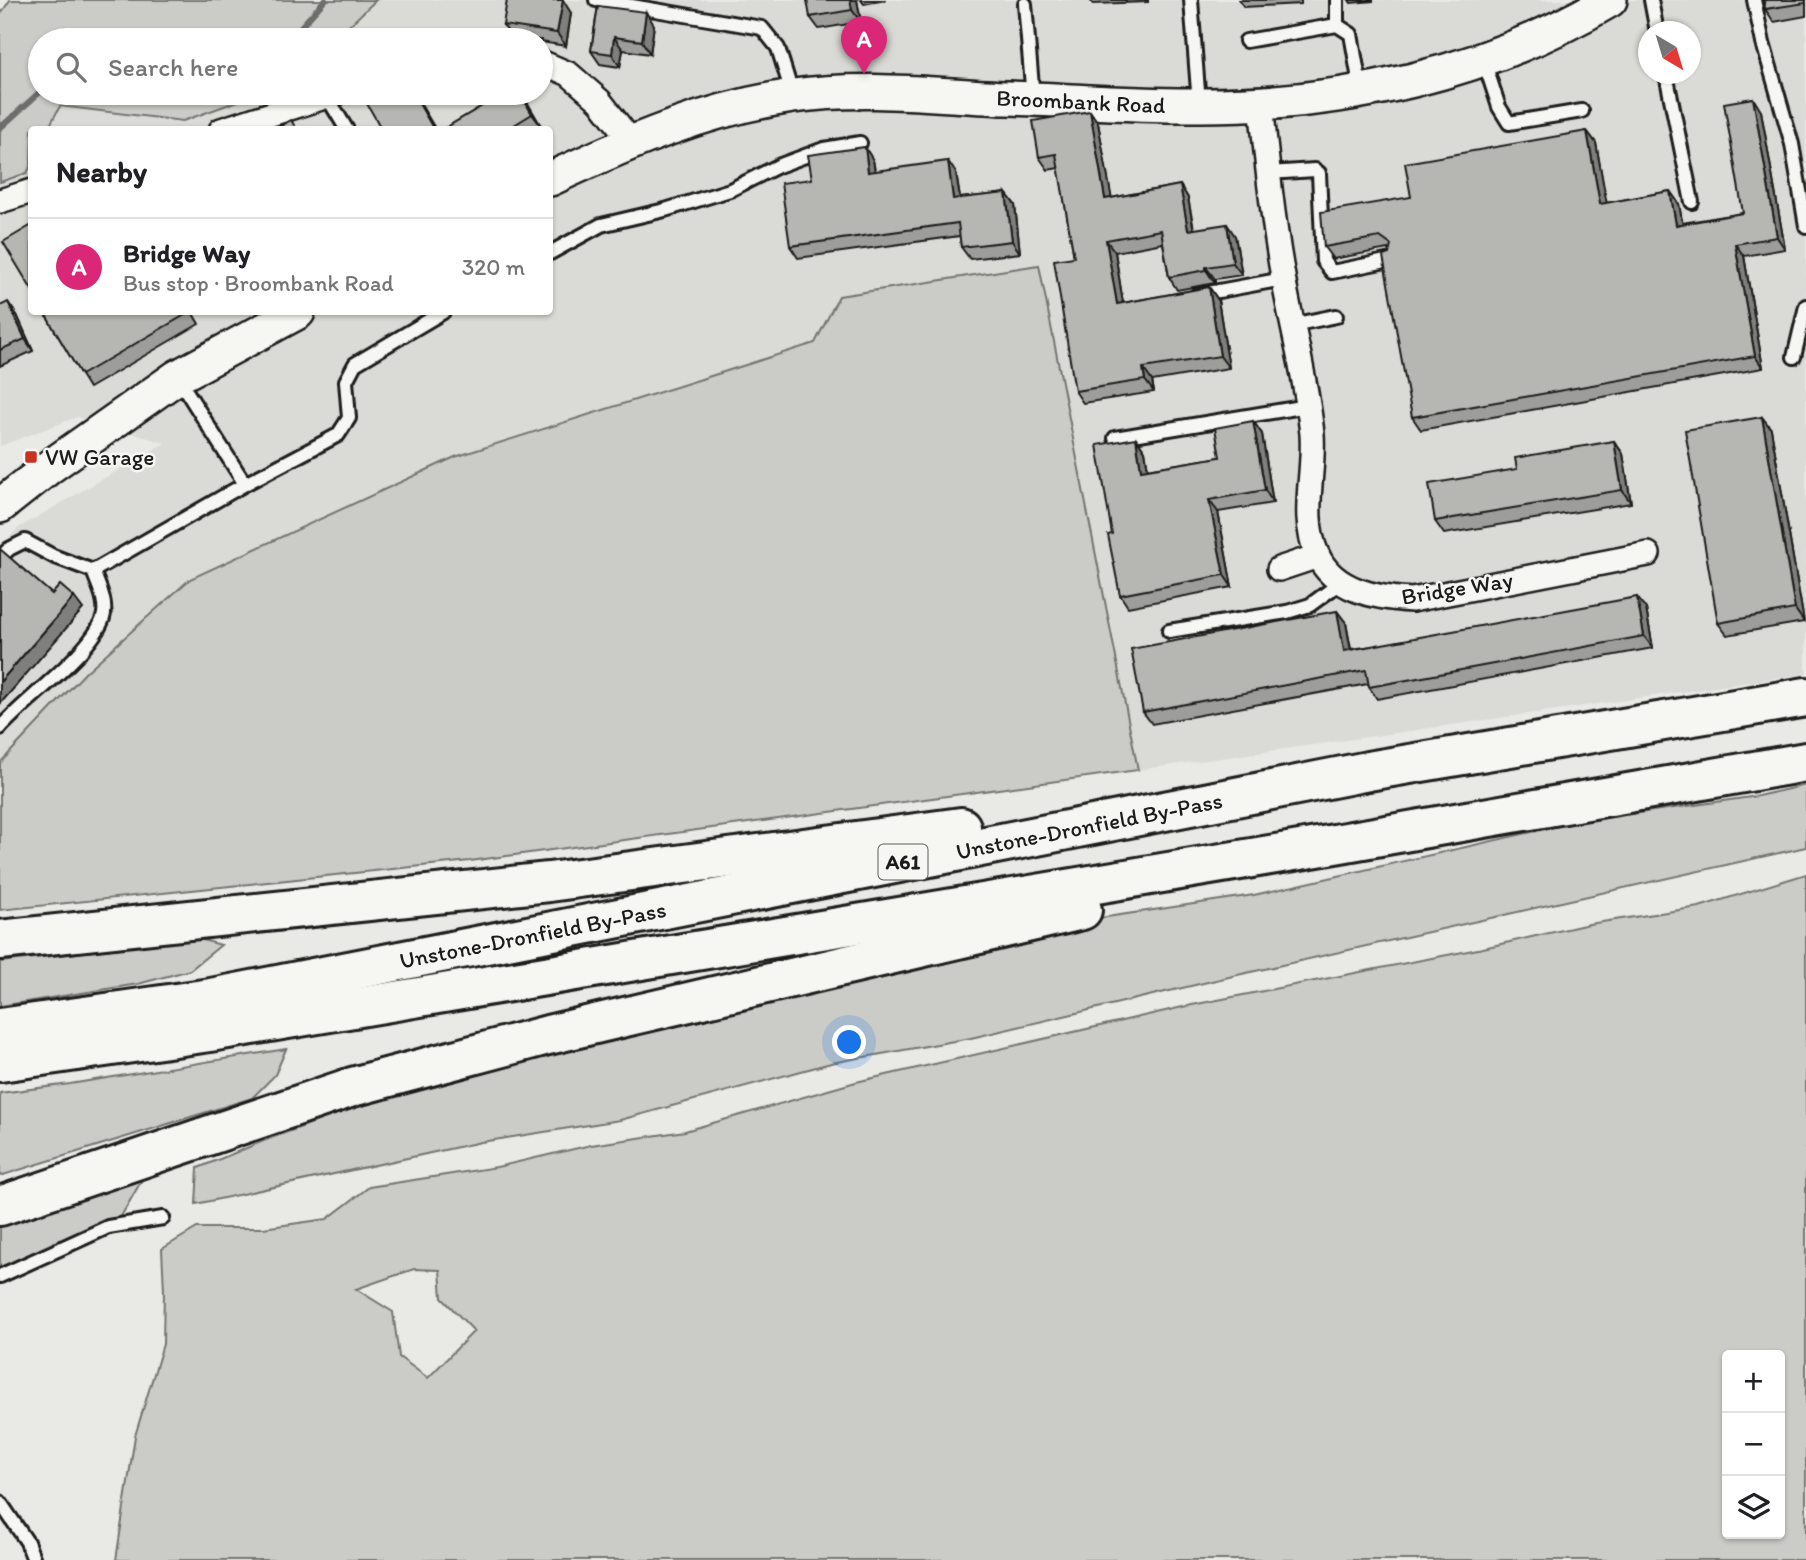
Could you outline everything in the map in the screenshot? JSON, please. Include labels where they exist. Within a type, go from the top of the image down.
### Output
[{"type":"highway","name":"Unstone-Dronfield By-Pass","points":[[0,1028],[211,998],[1368,771],[1806,697]]},
{"type":"highway","name":"Unstone-Dronfield By-Pass","points":[[0,1062],[210,1032],[1300,850],[1806,762]]},
{"type":"highway","name":"A61","points":[[0,940],[549,883],[1368,771]]},
{"type":"highway","name":"A61","points":[[0,1206],[352,1087],[548,1035],[1083,910],[1300,850]]},
{"type":"street","name":"Broombank Road","points":[[553,178],[631,141],[715,112],[793,96],[855,91],[1199,106],[1338,96],[1423,78],[1484,60],[1565,18],[1610,0]]},
{"type":"street","points":[[553,67],[569,74],[600,101],[631,141]]},
{"type":"street","points":[[1261,103],[1283,279],[1312,434],[1312,475],[1307,522],[1318,556],[1340,583]]},
{"type":"street","points":[[233,126],[298,105]]},
{"type":"street","points":[[0,201],[28,192]]},
{"type":"street","points":[[0,506],[48,468],[177,377],[292,315]]},
{"type":"street","name":"Bridge Way","points":[[1340,583],[1381,598],[1412,600],[1648,554]]},
{"type":"street","points":[[1279,569],[1318,556]]},
{"type":"lane","points":[[596,0],[762,28],[778,48],[793,96]]},
{"type":"lane","points":[[1191,0],[1199,106]]},
{"type":"lane","points":[[1337,0],[1337,25]]},
{"type":"lane","points":[[1651,0],[1655,21]]},
{"type":"lane","points":[[1754,0],[1763,43],[1792,144],[1806,226]]},
{"type":"lane","points":[[1025,4],[1033,99]]},
{"type":"lane","points":[[1247,41],[1337,25],[1351,34],[1361,92]]},
{"type":"lane","points":[[1484,60],[1499,107],[1509,123],[1582,111]]},
{"type":"lane","points":[[1668,84],[1692,202]]},
{"type":"lane","points":[[337,105],[345,126]]},
{"type":"lane","points":[[553,251],[601,225],[666,210],[730,190],[778,166],[824,149],[860,143]]},
{"type":"lane","points":[[1268,173],[1315,170],[1319,173],[1323,261],[1332,272],[1391,260]]},
{"type":"lane","points":[[1182,298],[1283,279]]},
{"type":"lane","points":[[1794,357],[1806,306]]},
{"type":"lane","points":[[93,571],[245,484],[338,435],[349,418],[346,381],[355,364],[438,315]]},
{"type":"lane","points":[[1292,325],[1336,316]]},
{"type":"lane","points":[[177,377],[245,484]]},
{"type":"lane","points":[[1115,438],[1308,406]]},
{"type":"lane","points":[[0,558],[9,548],[25,541],[53,556],[93,571],[103,597],[104,616],[95,634],[58,674],[19,707],[0,728]]},
{"type":"lane","points":[[1170,631],[1287,612],[1310,605],[1340,583]]},
{"type":"lane","points":[[0,1276],[108,1227],[163,1218]]},
{"type":"lane","points":[[0,1502],[27,1542],[34,1560]]},
{"type":"shaded area","points":[[10,0],[376,0],[347,28],[28,28],[28,105],[227,105],[183,121],[60,106],[50,126],[28,126],[27,173],[0,182],[0,15]]},
{"type":"shaded area","points":[[376,0],[1806,0],[1806,674],[1138,770],[1038,265],[839,296],[816,343],[455,457],[191,579],[86,672],[0,763],[0,546],[20,527],[165,443],[77,417],[0,446],[0,182],[28,171],[28,315],[553,315],[553,126],[50,126],[60,106],[183,121],[227,105],[553,105],[553,28],[347,28]]},
{"type":"shaded area","points":[[1039,265],[1138,770],[470,861],[0,910],[0,763],[86,672],[190,579],[455,457],[815,343],[839,296]]},
{"type":"shaded area","points":[[1806,785],[1806,847],[971,1038],[831,1063],[620,1120],[481,1142],[196,1204],[198,1168],[271,1138],[412,1087],[885,974],[1100,918],[1254,895],[1576,822],[1758,796]]},
{"type":"shaded area","points":[[1806,874],[1806,1560],[116,1560],[135,1436],[163,1344],[162,1249],[197,1228],[263,1228],[327,1219],[369,1187],[497,1167],[591,1145],[685,1131],[856,1082],[1187,1006],[1483,948],[1589,924],[1699,907]],"holes":[[[414,1269],[440,1270],[442,1298],[474,1331],[428,1378],[399,1357],[393,1312],[356,1289]]]},
{"type":"shaded area","points":[[199,939],[221,945],[190,970],[138,984],[0,1006],[0,962]]},
{"type":"shaded area","points":[[286,1049],[275,1075],[252,1098],[0,1176],[0,1093]]},
{"type":"shaded area","points":[[143,1178],[119,1220],[0,1267],[0,1227]]},
{"type":"building","points":[[507,0],[563,0],[557,33],[553,32],[553,28],[503,25]]},
{"type":"building","points":[[807,0],[850,0],[852,10],[810,17]]},
{"type":"building","points":[[1764,0],[1806,0],[1806,3],[1765,9]]},
{"type":"building","points":[[598,6],[646,12],[642,41],[614,37],[612,54],[591,51]]},
{"type":"building","points":[[1753,98],[1777,237],[1735,244],[1755,356],[1412,417],[1383,256],[1389,254],[1391,245],[1380,237],[1324,247],[1321,212],[1411,197],[1405,163],[1587,131],[1600,204],[1670,191],[1676,225],[1743,213],[1724,103]]},
{"type":"building","points":[[368,105],[420,105],[432,126],[380,126]]},
{"type":"building","points":[[484,105],[527,105],[532,114],[512,126],[449,126]]},
{"type":"building","points":[[1090,111],[1105,199],[1180,185],[1188,230],[1227,224],[1233,263],[1169,277],[1161,230],[1106,240],[1117,304],[1209,287],[1220,356],[1143,368],[1145,380],[1075,391],[1054,260],[1074,257],[1056,154],[1039,157],[1033,121]]},
{"type":"building","points":[[291,120],[295,126],[281,126]]},
{"type":"building","points":[[865,147],[868,172],[948,161],[953,199],[1006,193],[1012,241],[961,247],[958,223],[790,246],[781,183],[812,179],[808,155]]},
{"type":"building","points":[[28,227],[28,283],[3,242]]},
{"type":"building","points":[[8,302],[25,339],[0,350],[0,306]]},
{"type":"building","points":[[46,315],[185,315],[81,375]]},
{"type":"building","points":[[1762,417],[1795,609],[1718,623],[1685,430]]},
{"type":"building","points":[[1253,421],[1265,490],[1209,500],[1224,575],[1120,595],[1108,535],[1112,534],[1097,445],[1136,438],[1141,470],[1220,457],[1215,428]]},
{"type":"building","points":[[1614,441],[1622,490],[1435,521],[1429,484],[1517,469],[1515,458]]},
{"type":"building","points":[[0,549],[52,594],[60,585],[74,597],[0,682]]},
{"type":"building","points":[[1637,597],[1644,636],[1369,687],[1366,670],[1143,712],[1131,649],[1337,611],[1344,651]]},
{"type":"waterway","points":[[300,28],[325,0]]},
{"type":"waterway","points":[[0,128],[28,103]]},
{"type":"place","name":"Bridge Way","points":[[864,74]]},
{"type":"place","name":"VW Garage","points":[[31,457]]}]
